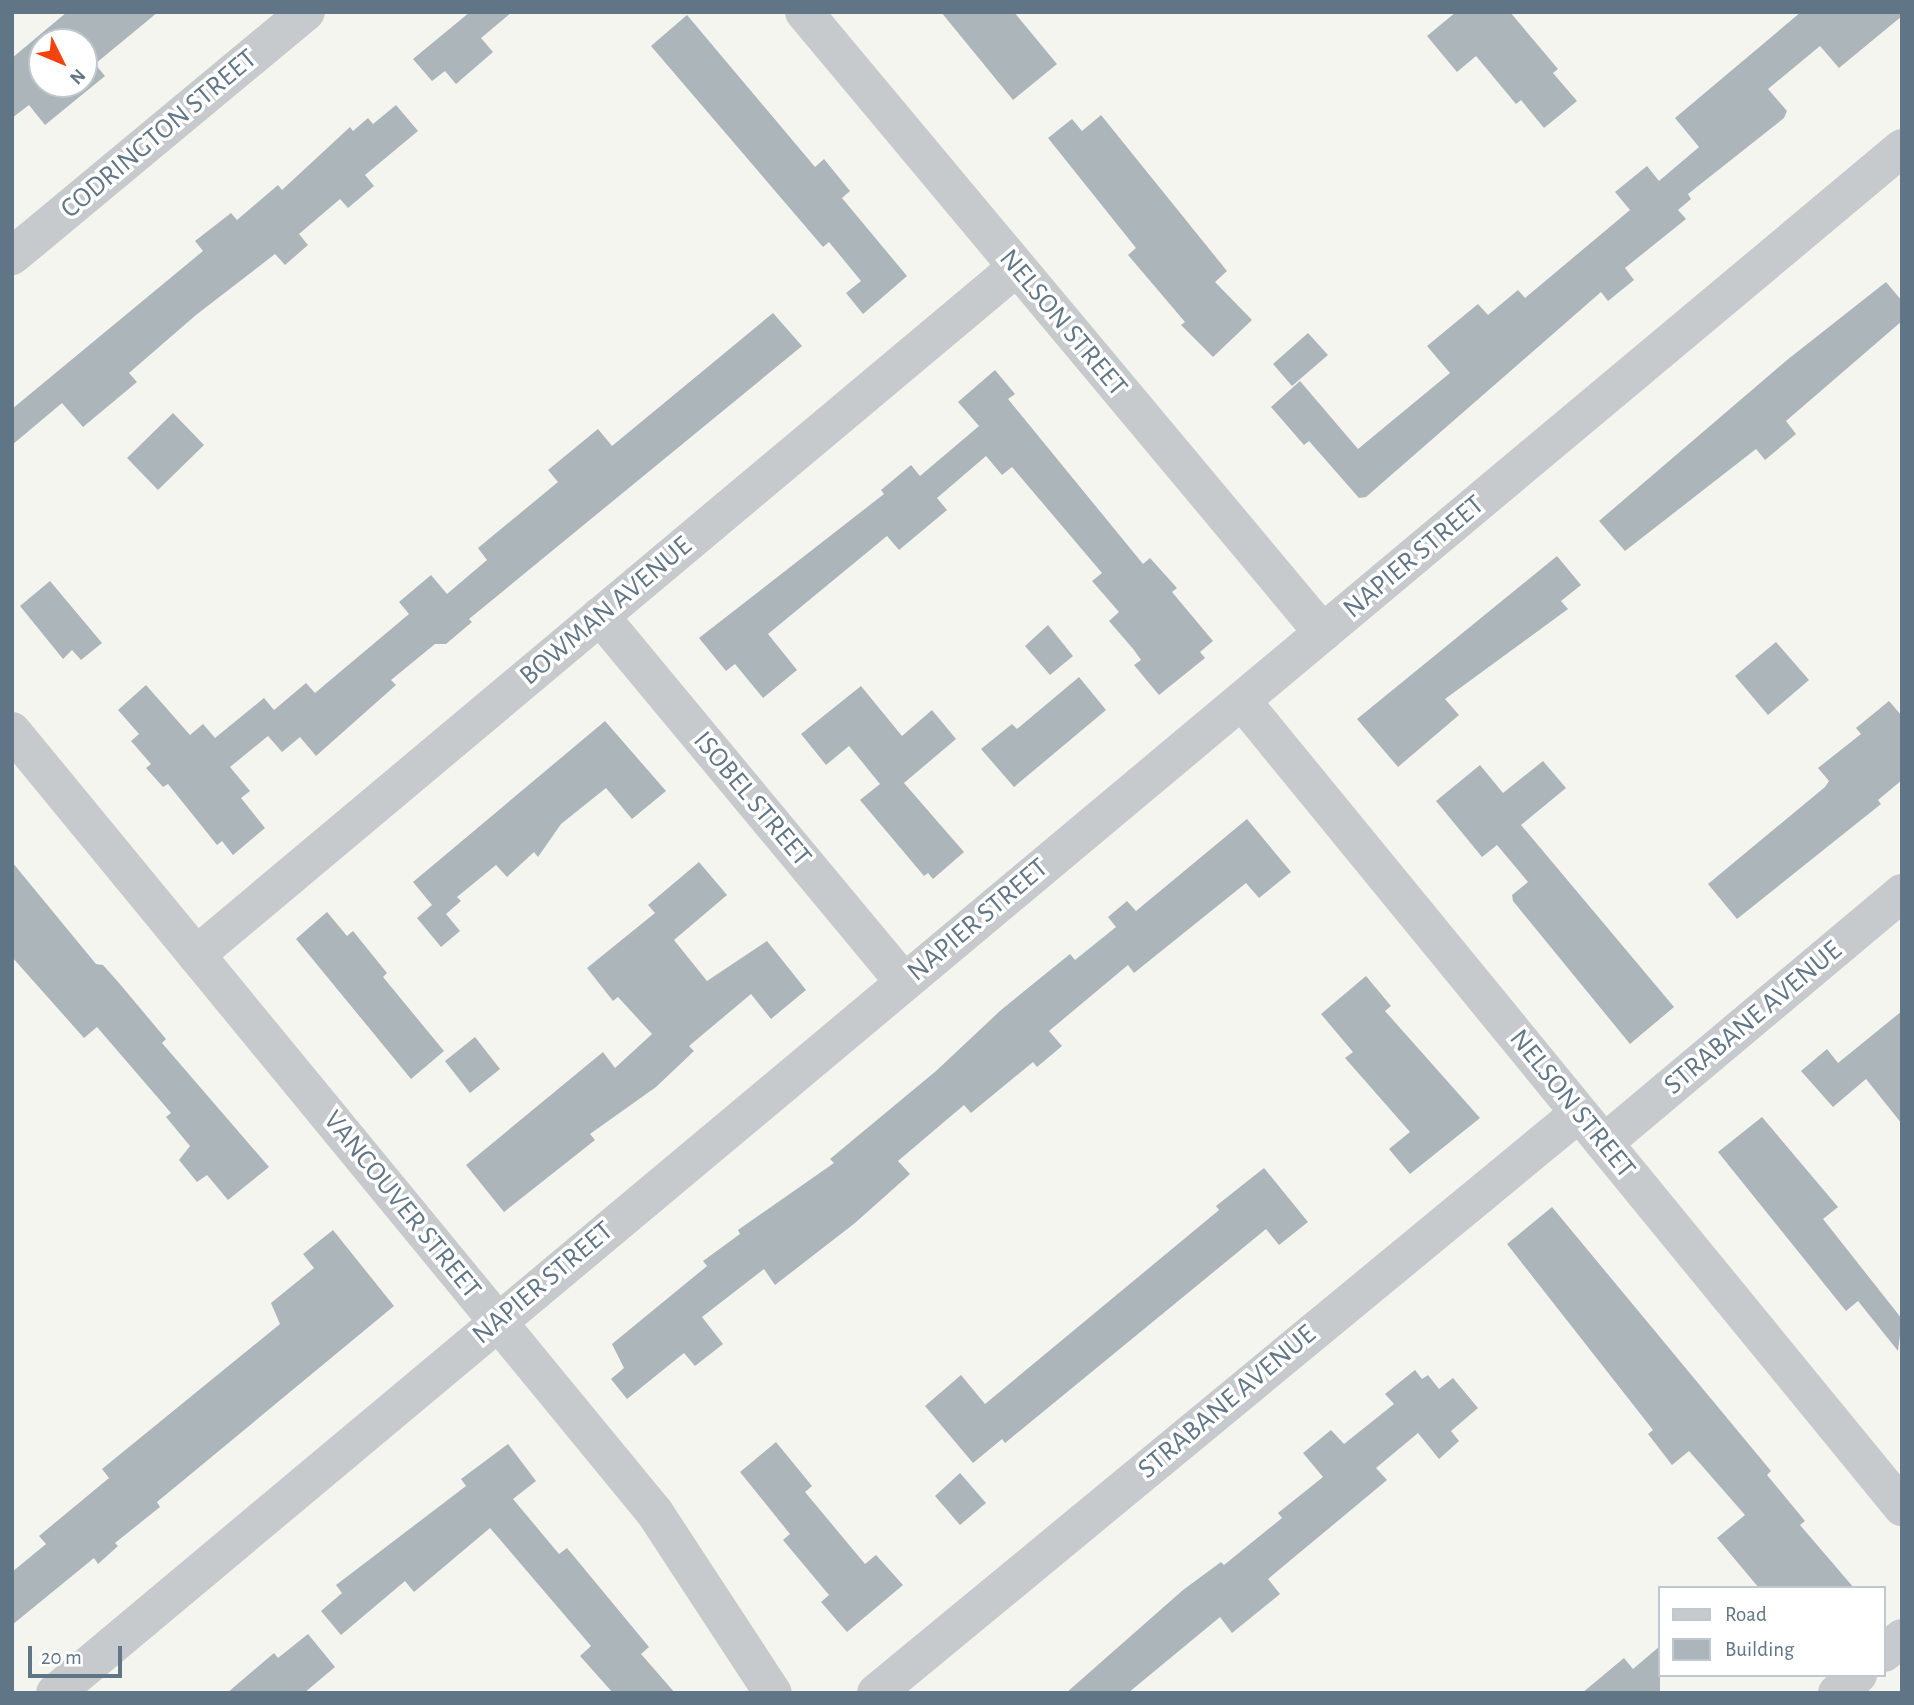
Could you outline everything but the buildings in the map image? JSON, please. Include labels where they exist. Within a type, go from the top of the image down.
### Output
[{"type":"street","name":"CODRINGTON STREET","points":[[12,256],[306,12]]},
{"type":"street","name":"NELSON STREET","points":[[804,12],[1323,633]]},
{"type":"street","name":"NAPIER STREET","points":[[55,1693],[1902,148]]},
{"type":"street","name":"BOWMAN AVENUE","points":[[196,955],[1016,268]]},
{"type":"street","name":"ISOBEL STREET","points":[[600,616],[904,982]]},
{"type":"street","name":"NELSON STREET","points":[[1242,701],[1902,1507]]},
{"type":"street","name":"VANCOUVER STREET","points":[[12,731],[655,1513],[773,1693]]},
{"type":"street","name":"STRABANE AVENUE","points":[[1604,1143],[1902,893]]},
{"type":"street","name":"STRABANE AVENUE","points":[[876,1693],[1579,1113]]},
{"type":"street","points":[[1886,1651],[1902,1638]]},
{"type":"street","points":[[1837,1693],[1856,1677]]}]
